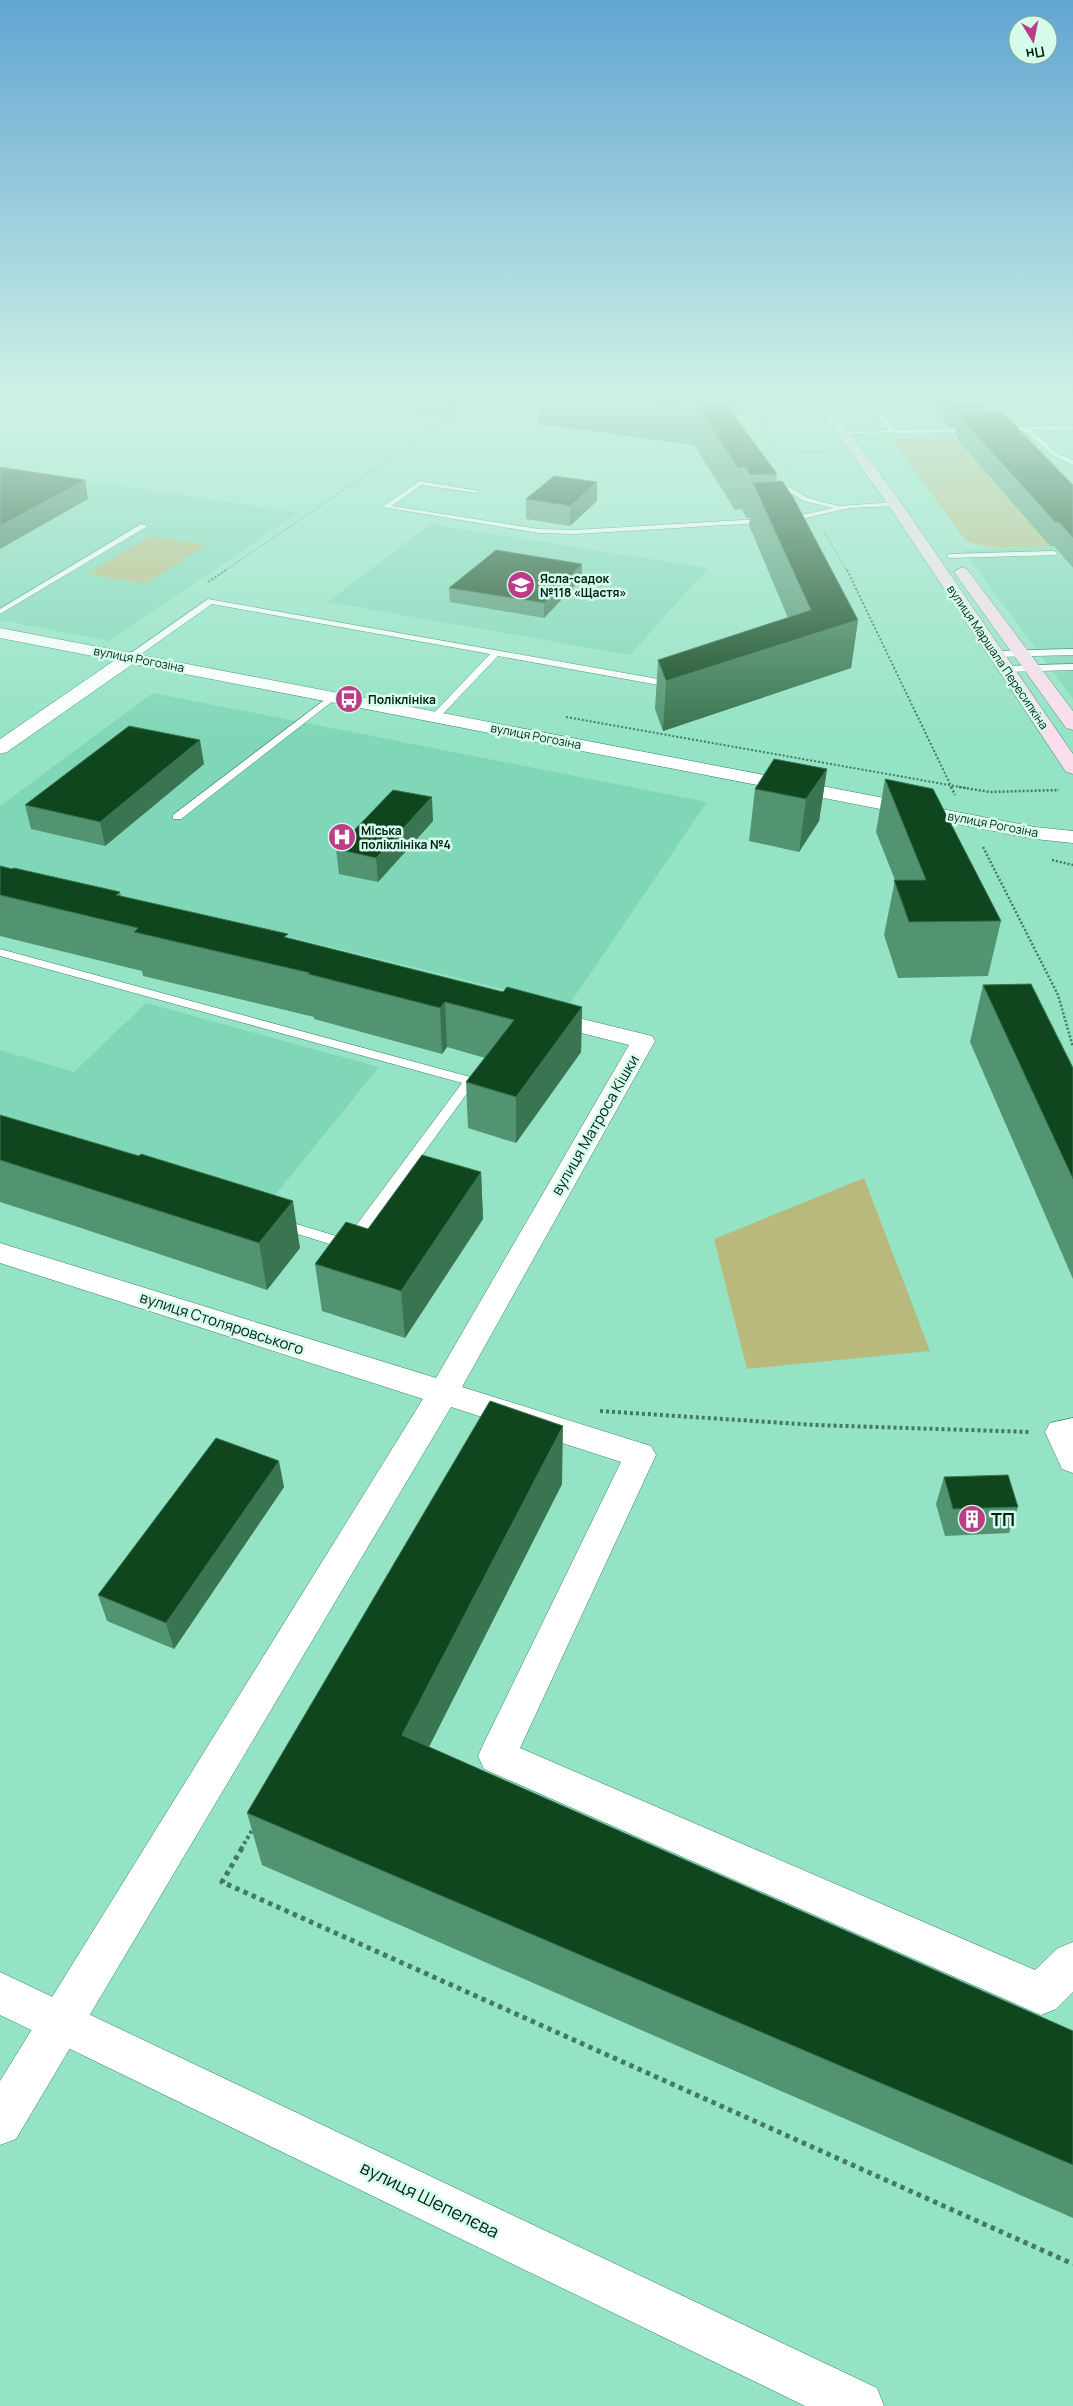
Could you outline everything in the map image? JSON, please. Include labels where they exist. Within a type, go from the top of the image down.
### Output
[{"type":"main road","name":"вулиця Маршала Пересипкіна","points":[[900,511],[1073,768]]},
{"type":"main road","points":[[917,511],[928,526]]},
{"type":"main road","name":"вулиця Маршала Пересипкіна","points":[[939,541],[1073,724]]},
{"type":"street","name":"вулиця Рогозіна","points":[[0,633],[1035,833],[1073,837]]},
{"type":"street","points":[[0,748],[131,657]]},
{"type":"street","name":"вулиця Матроса Кішки","points":[[443,1392],[643,1041],[528,1013]]},
{"type":"street","name":"вулиця Столяровського","points":[[0,1253],[640,1455],[497,1756],[1041,1994],[1073,1963]]},
{"type":"street","points":[[0,2123],[443,1392]]},
{"type":"street","name":"вулиця Шепелєва","points":[[0,1993],[860,2406]]},
{"type":"lane","points":[[413,511],[539,531],[575,532],[792,519],[829,511]]},
{"type":"lane","points":[[0,612],[144,526]]},
{"type":"lane","points":[[950,556],[1053,553]]},
{"type":"lane","points":[[131,657],[211,601],[678,685]]},
{"type":"lane","points":[[995,654],[1073,652]]},
{"type":"lane","points":[[436,716],[496,653]]},
{"type":"lane","points":[[1005,669],[1073,667]]},
{"type":"lane","points":[[177,817],[334,697]]},
{"type":"lane","points":[[2,955],[470,1081],[349,1245],[264,1218]]},
{"type":"path","points":[[203,585],[312,511]]},
{"type":"path","points":[[814,515],[852,580],[950,785],[1058,995],[1066,1014],[1066,1029],[1073,1047]]},
{"type":"path","points":[[561,716],[990,792],[1059,790]]},
{"type":"path","points":[[590,1410],[783,1425],[921,1431],[1069,1441]]},
{"type":"path","points":[[257,1822],[222,1882],[1073,2264]]},
{"type":"shaded area","points":[[0,511],[287,511],[298,513],[109,641],[0,620]]},
{"type":"shaded area","points":[[944,511],[1020,511],[1050,546],[991,548],[966,541]]},
{"type":"shaded area","name":"Ясла-садок №118 «Щастя»","points":[[430,524],[708,568],[630,655],[328,602]]},
{"type":"shaded area","points":[[150,536],[206,545],[146,584],[88,574]]},
{"type":"shaded area","points":[[1073,545],[1073,699],[963,550]]},
{"type":"shaded area","name":"Міська поліклініка №4","points":[[153,693],[707,802],[569,1005],[0,867],[0,806]]},
{"type":"shaded area","points":[[146,1003],[379,1067],[266,1206],[0,1123],[0,1050],[74,1072]]},
{"type":"shaded area","points":[[864,1178],[930,1351],[747,1369],[714,1239]]},
{"type":"building","points":[[0,511],[27,511],[0,526]]},
{"type":"building","points":[[766,511],[801,511],[858,620],[666,681],[658,660],[811,610]]},
{"type":"building","points":[[1045,511],[1073,511],[1073,538],[1059,522],[1055,522]]},
{"type":"building","points":[[496,550],[582,564],[544,603],[449,588]]},
{"type":"building","points":[[129,726],[200,740],[100,822],[25,805]]},
{"type":"building","points":[[774,759],[827,769],[806,799],[755,789]]},
{"type":"building","points":[[885,779],[933,789],[1001,921],[909,922],[894,880],[926,880]]},
{"type":"building","points":[[393,790],[432,797],[376,858],[336,849]]},
{"type":"building","points":[[0,866],[120,892],[116,895],[288,934],[284,937],[503,992],[507,987],[582,1007],[516,1097],[466,1082],[514,1020],[445,1002],[440,1008],[308,974],[310,973],[134,932],[138,928],[0,895]]},
{"type":"building","points":[[1031,984],[1073,1068],[1073,1179],[983,985]]},
{"type":"building","points":[[0,1115],[139,1156],[141,1154],[293,1201],[259,1243],[0,1160]]},
{"type":"building","points":[[422,1155],[481,1172],[401,1291],[315,1264],[346,1222],[368,1229]]},
{"type":"building","points":[[490,1401],[563,1426],[402,1735],[1073,2031],[1073,2165],[247,1813]]},
{"type":"building","points":[[216,1438],[279,1461],[166,1623],[98,1595]]},
{"type":"building","points":[[1008,1475],[1018,1507],[953,1509],[944,1477]]},
{"type":"place","name":"Ясла-садок №118 «Щастя»","points":[[521,585]]},
{"type":"place","name":"Поліклініка","points":[[349,699]]},
{"type":"place","name":"Міська поліклініка №4","points":[[342,837]]},
{"type":"place","name":"ТП","points":[[972,1519]]}]
